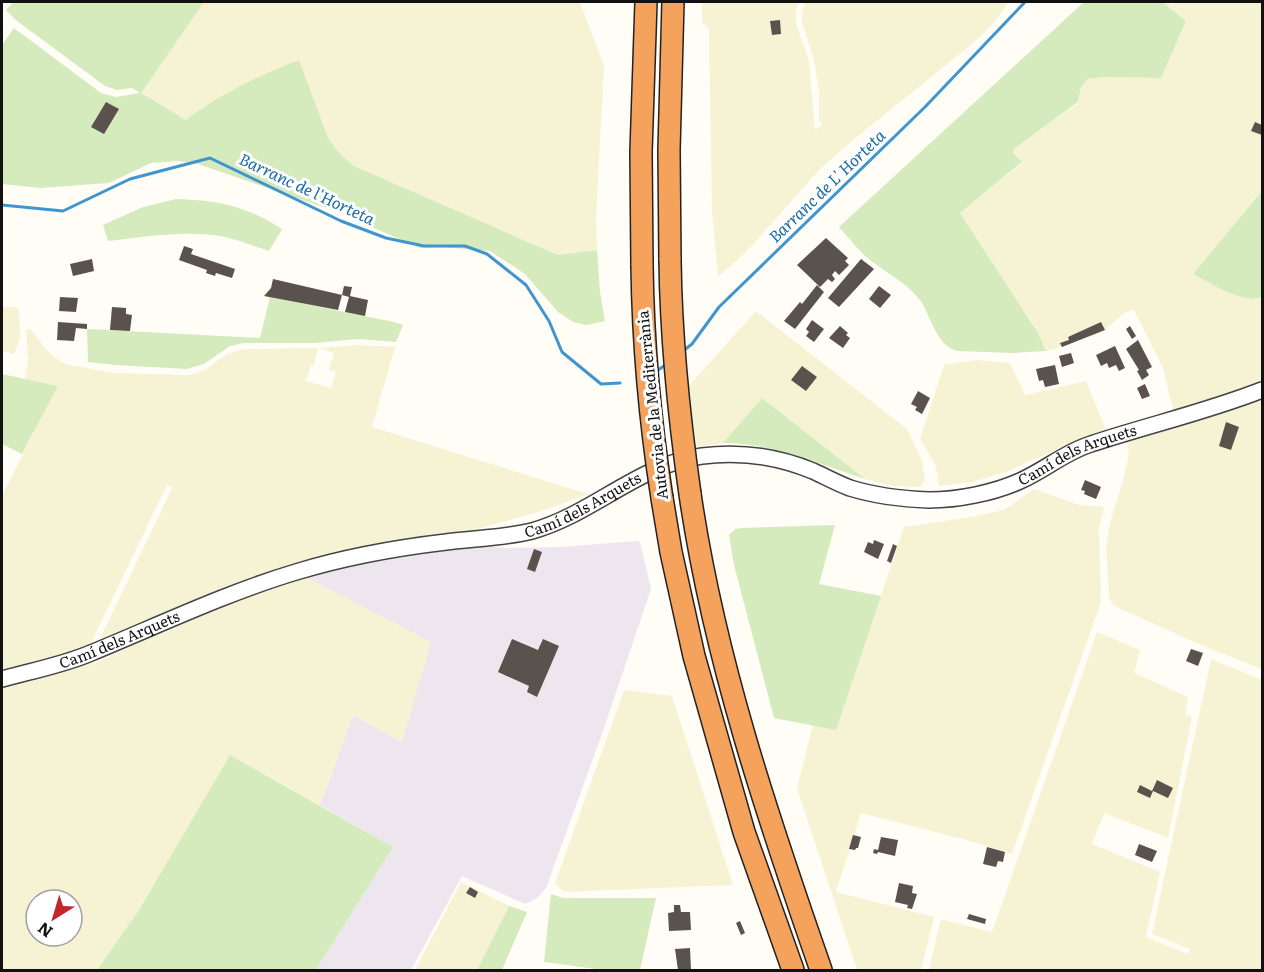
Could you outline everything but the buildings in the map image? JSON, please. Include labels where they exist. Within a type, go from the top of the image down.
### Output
[{"type":"highway","name":"Autovia de la Mediterrània","points":[[646,2],[641,152],[643,301],[655,450],[662,498],[671,552],[694,656],[744,832],[793,970]]},
{"type":"highway","name":"Autovia de la Mediterrània","points":[[673,2],[669,150],[670,294],[682,442],[696,537],[727,674],[770,823],[821,970]]},
{"type":"street","name":"Camí dels Arquets","points":[[2,679],[88,654],[248,588],[308,568],[406,547],[530,531],[567,518],[663,465],[702,456],[742,455],[780,459],[837,483],[882,496],[932,500],[968,496],[992,491],[1020,481],[1066,454],[1089,444],[1173,421],[1263,390]]},
{"type":"shaded area","points":[[204,2],[580,2],[604,66],[596,217],[597,250],[558,255],[354,166],[340,154],[328,138],[298,60],[201,109],[186,120],[140,93]]},
{"type":"shaded area","points":[[702,2],[799,2],[796,24],[809,61],[815,130],[823,125],[819,121],[819,92],[814,60],[802,23],[805,2],[1009,2],[993,24],[972,44],[821,168],[747,251],[718,277],[712,211],[709,30],[702,22]]},
{"type":"shaded area","points":[[1162,2],[1262,2],[1262,191],[1193,274],[1242,297],[1258,299],[1262,297],[1262,381],[1174,413],[1163,368],[1134,310],[1124,313],[1105,330],[1101,322],[1068,337],[1069,340],[1060,343],[1062,347],[1046,351],[1038,333],[960,213],[1022,163],[1013,153],[1014,149],[1078,103],[1081,87],[1088,79],[1161,78],[1186,21]]},
{"type":"shaded area","points":[[2,307],[15,307],[19,310],[20,338],[14,354],[2,351]]},
{"type":"shaded area","points":[[756,311],[907,429],[922,461],[925,480],[921,487],[894,486],[865,479],[762,398],[723,443],[697,447],[687,388]]},
{"type":"shaded area","points":[[31,329],[44,347],[65,364],[115,373],[190,375],[206,369],[227,354],[245,349],[318,348],[314,365],[311,365],[306,381],[331,388],[336,372],[329,370],[334,353],[319,348],[357,345],[395,347],[372,427],[588,494],[542,511],[474,530],[184,604],[100,639],[172,488],[167,485],[91,643],[68,653],[2,674],[2,496],[57,386],[25,379],[28,360],[26,330]]},
{"type":"shaded area","points":[[976,360],[1010,363],[1025,395],[1086,381],[1106,430],[1006,472],[972,482],[939,486],[936,466],[920,439],[944,365]]},
{"type":"shaded area","points":[[1262,396],[1262,669],[1208,648],[1114,606],[1109,598],[1106,548],[1110,523],[1129,455],[1127,440],[1201,419]]},
{"type":"shaded area","points":[[1034,489],[1079,505],[1104,507],[1099,529],[1101,602],[1012,854],[861,813],[836,892],[934,917],[921,970],[857,970],[797,788],[813,725],[836,729],[904,527],[1004,510]]},
{"type":"shaded area","points":[[639,541],[651,589],[546,888],[537,898],[525,904],[462,876],[411,970],[316,970],[393,847],[320,805],[353,715],[402,742],[306,577],[379,560],[476,544],[505,548],[562,547]]},
{"type":"shaded area","points":[[306,577],[431,642],[402,742],[353,715],[320,805],[230,755],[139,910],[97,970],[2,970],[2,688],[101,661],[193,616]]},
{"type":"shaded area","points":[[1097,632],[1140,650],[1134,673],[1188,697],[1185,714],[1192,717],[1168,838],[1104,813],[1092,844],[1160,872],[1146,937],[1188,954],[1190,949],[1152,934],[1211,659],[1262,680],[1262,970],[929,970],[941,919],[992,932]]},
{"type":"shaded area","points":[[624,690],[672,696],[733,885],[564,892],[555,883]]},
{"type":"shaded area","points":[[461,882],[509,906],[477,970],[415,970]]},
{"type":"green space","points":[[13,2],[204,2],[141,93],[186,120],[240,86],[299,60],[328,138],[340,154],[354,166],[558,255],[597,250],[605,321],[586,325],[573,322],[558,312],[525,274],[490,251],[442,247],[420,248],[352,218],[348,212],[340,213],[198,164],[179,161],[151,163],[109,183],[40,188],[2,184],[2,45],[14,28],[101,93],[116,97],[140,93],[132,88],[117,90],[105,86],[17,21],[6,10]]},
{"type":"green space","points":[[1084,2],[1162,2],[1186,21],[1161,78],[1088,79],[1081,87],[1078,102],[1014,149],[1013,153],[1022,162],[960,213],[1038,333],[1046,351],[1013,353],[957,351],[950,348],[939,337],[922,303],[916,296],[864,255],[839,227]]},
{"type":"green space","points":[[1262,191],[1262,297],[1255,299],[1227,292],[1193,274]]},
{"type":"green space","points":[[176,199],[231,206],[256,215],[282,229],[269,251],[207,234],[164,235],[108,241],[103,225],[143,207]]},
{"type":"green space","points":[[270,297],[403,325],[396,342],[357,339],[314,343],[244,343],[230,346],[204,364],[187,369],[88,362],[87,329],[260,338]]},
{"type":"green space","points":[[2,374],[58,386],[22,454],[2,444]]},
{"type":"green space","points":[[762,398],[865,479],[778,450],[723,443]]},
{"type":"green space","points":[[835,525],[819,584],[881,596],[836,730],[774,718],[734,565],[729,535],[735,529],[742,528]]},
{"type":"green space","points":[[230,755],[393,847],[316,970],[97,970],[139,910]]},
{"type":"green space","points":[[551,894],[563,898],[656,898],[640,970],[603,970],[544,962]]},
{"type":"green space","points":[[509,906],[527,912],[502,970],[477,970]]},
{"type":"waterway","name":"Barranc de L' Horteta","points":[[683,351],[692,344],[719,307],[925,107],[1025,2]]},
{"type":"waterway","name":"Barranc de l'Horteta","points":[[2,205],[63,211],[130,179],[210,158],[341,221],[386,238],[424,246],[465,246],[487,254],[526,285],[549,321],[562,352],[601,384],[620,383]]},
{"type":"waterway","name":"Barranc de L' Horteta","points":[[654,373],[668,363]]}]
